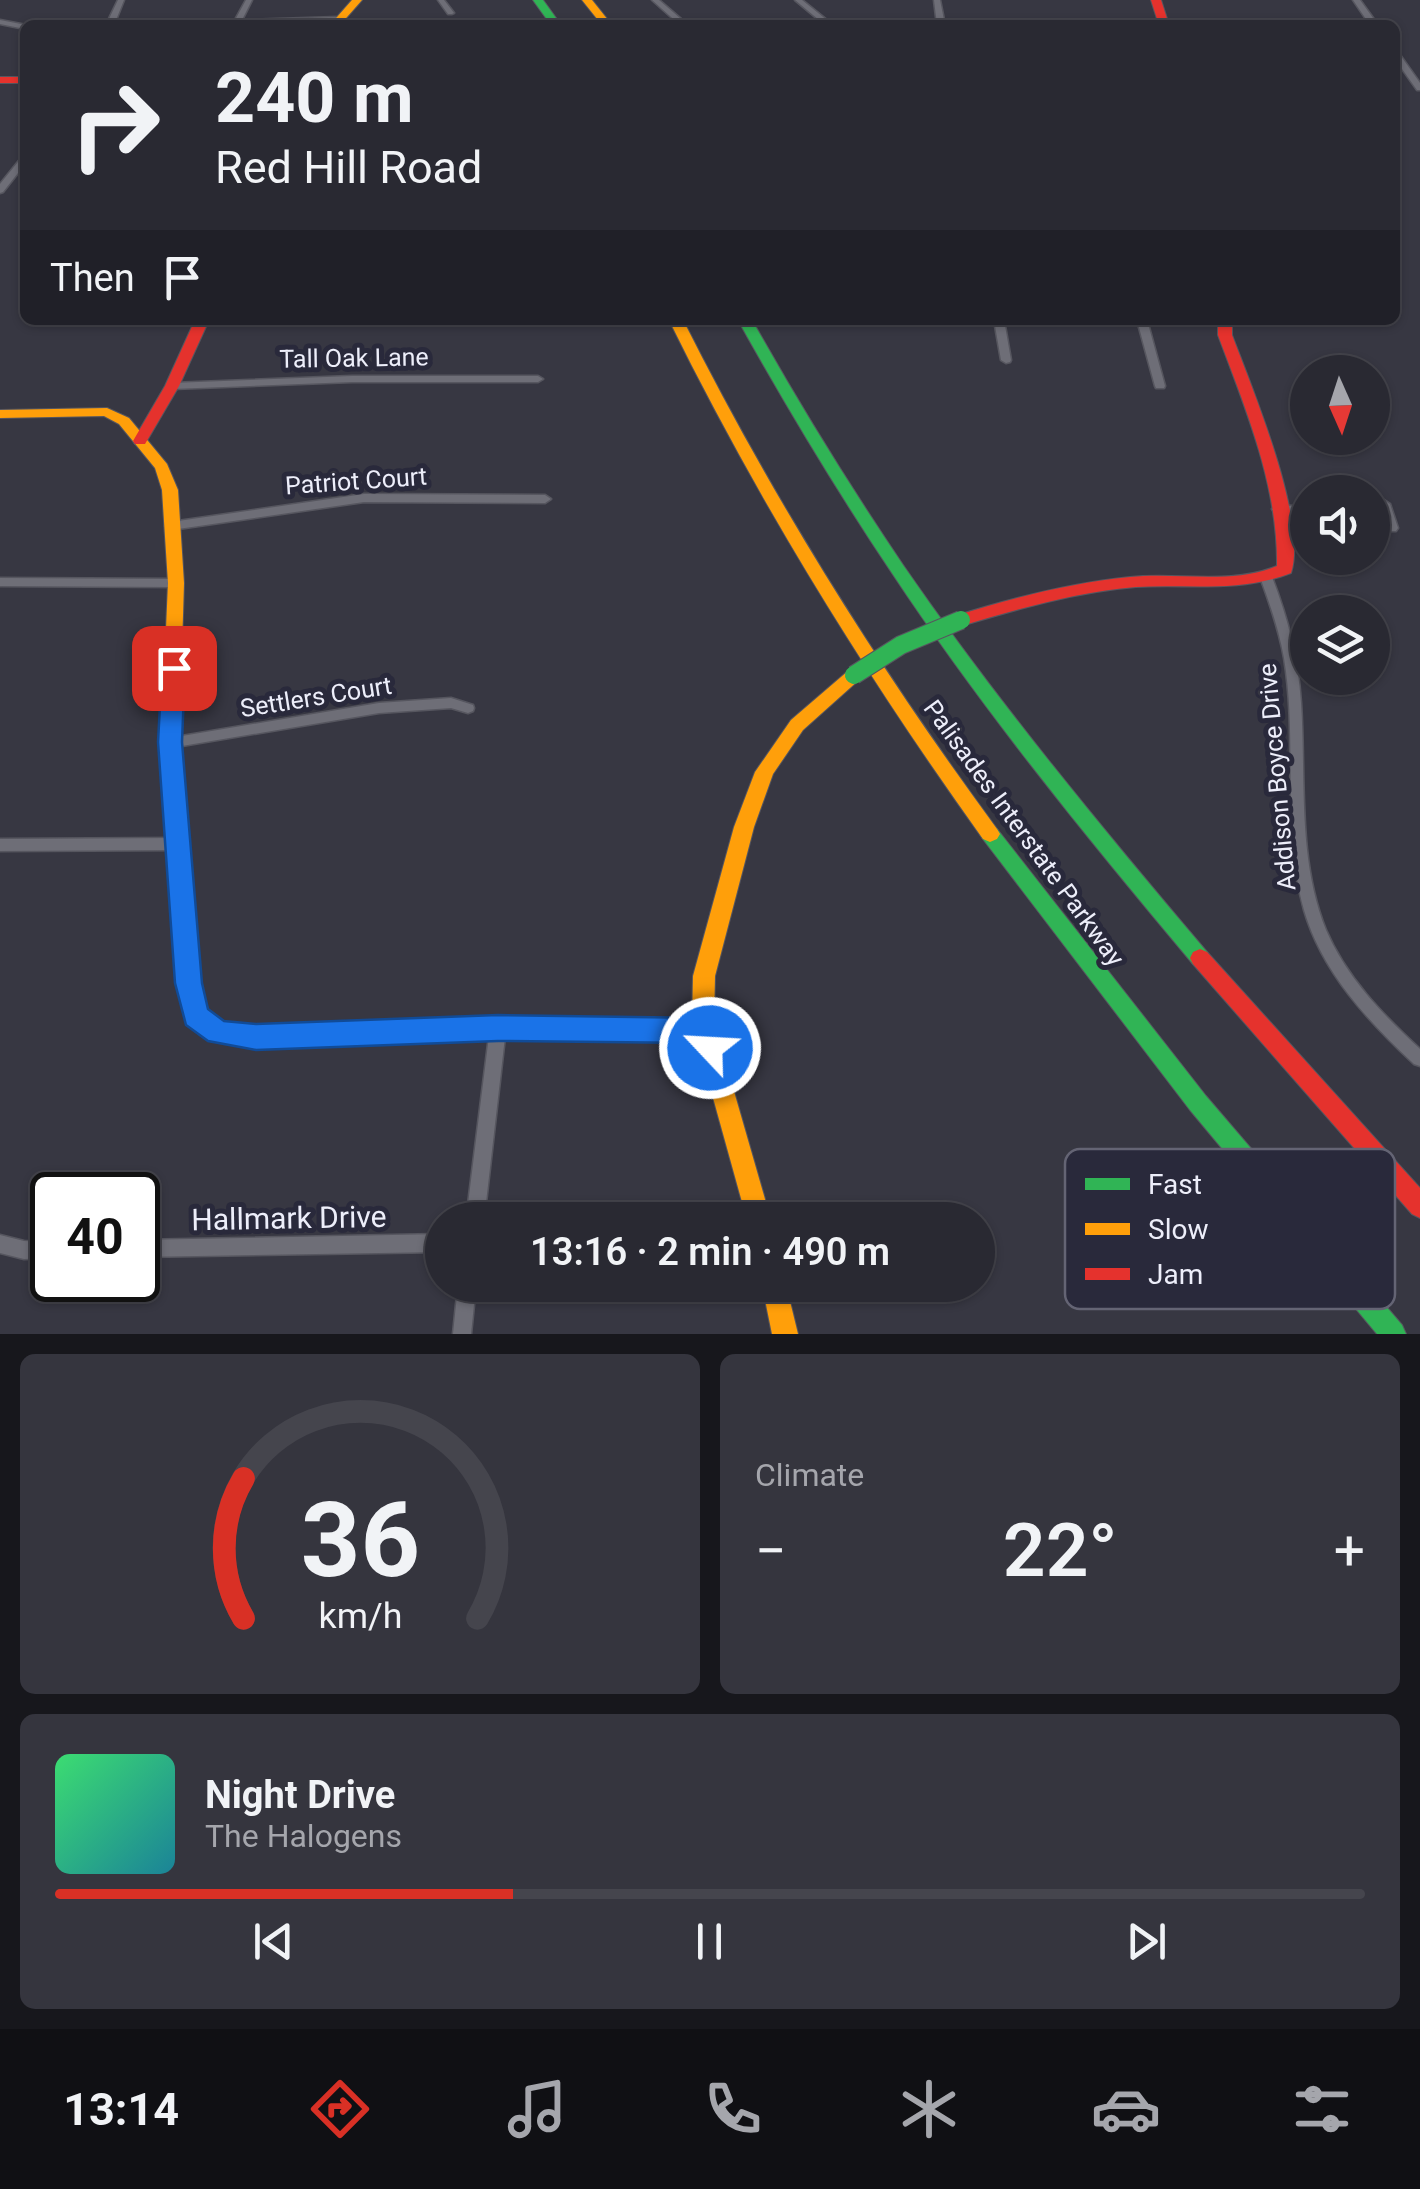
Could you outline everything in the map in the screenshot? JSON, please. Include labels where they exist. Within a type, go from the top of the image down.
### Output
[{"type":"main road","points":[[339,20],[357,0]]},
{"type":"main road","points":[[587,0],[603,20]]},
{"type":"main road","points":[[140,441],[172,386],[200,325]]},
{"type":"main road","name":"Palisades Interstate Parkway","points":[[678,325],[780,519],[860,648],[943,769],[1149,1042],[1238,1149]]},
{"type":"main road","name":"Palisades Interstate Parkway","points":[[748,325],[862,518],[1017,733],[1218,979],[1369,1149]]},
{"type":"main road","points":[[754,1202],[701,1002],[706,965],[760,781],[788,736],[854,675],[902,645],[961,620],[1040,597],[1105,585],[1279,574],[1287,564],[1278,509],[1225,325]]},
{"type":"main road","points":[[0,414],[106,412],[124,421],[162,466],[170,490],[176,583],[170,742],[188,983],[196,1016],[218,1032],[256,1037],[498,1028],[706,1031]]},
{"type":"main road","name":"Palisades Interstate Parkway","points":[[1395,1178],[1420,1206]]},
{"type":"main road","points":[[778,1302],[785,1334]]},
{"type":"main road","name":"Palisades Interstate Parkway","points":[[1372,1309],[1393,1334]]},
{"type":"street","points":[[441,0],[450,13]]},
{"type":"street","points":[[655,0],[678,20]]},
{"type":"street","points":[[798,0],[823,20]]},
{"type":"street","points":[[1400,61],[1420,88]]},
{"type":"street","points":[[1404,66],[1420,67]]},
{"type":"street","points":[[0,190],[20,165]]},
{"type":"street","points":[[1000,325],[1006,360]]},
{"type":"street","points":[[1143,325],[1160,386]]},
{"type":"street","name":"Tall Oak Lane","points":[[172,386],[352,379],[538,379]]},
{"type":"street","name":"Patriot Court","points":[[171,526],[364,498],[545,499]]},
{"type":"street","points":[[1278,509],[1290,510]]},
{"type":"street","name":"Addison Boyce Drive","points":[[1266,577],[1282,614],[1290,649],[1302,857],[1313,913],[1353,989],[1380,1022],[1420,1058]]},
{"type":"street","points":[[0,582],[176,583]]},
{"type":"street","name":"Settlers Court","points":[[170,742],[379,708],[451,703],[468,708]]},
{"type":"street","points":[[0,846],[180,844]]},
{"type":"street","points":[[476,1202],[498,1028]]},
{"type":"street","name":"Hallmark Drive","points":[[160,1249],[425,1243]]},
{"type":"street","points":[[0,1244],[30,1250]]},
{"type":"street","points":[[462,1334],[465,1302]]},
{"type":"traffic: fast","points":[[538,0],[552,20]]},
{"type":"traffic: fast","points":[[748,325],[844,489],[955,651],[1075,807],[1200,958]]},
{"type":"traffic: fast","points":[[854,675],[901,645],[961,620]]},
{"type":"traffic: fast","points":[[990,834],[1237,1149]]},
{"type":"traffic: fast","points":[[1372,1309],[1393,1334]]},
{"type":"traffic: slow","points":[[339,20],[357,0]]},
{"type":"traffic: slow","points":[[587,0],[603,20]]},
{"type":"traffic: slow","points":[[678,325],[745,454],[821,584],[903,711],[990,834]]},
{"type":"traffic: slow","points":[[0,414],[107,412],[124,421],[162,467],[170,490],[176,583],[170,743],[188,983],[200,1018],[218,1031]]},
{"type":"traffic: slow","points":[[754,1202],[703,1022],[704,976],[744,827],[764,772],[797,725],[854,675]]},
{"type":"traffic: slow","points":[[778,1302],[785,1334]]},
{"type":"traffic: jam","points":[[1156,0],[1162,20]]},
{"type":"traffic: jam","points":[[0,80],[20,80]]},
{"type":"traffic: jam","points":[[140,441],[172,386],[200,325]]},
{"type":"traffic: jam","points":[[961,620],[1089,588],[1150,581],[1233,580],[1285,569],[1282,512],[1275,481],[1225,335],[1225,325]]},
{"type":"traffic: jam","points":[[1200,958],[1369,1149]]},
{"type":"traffic: jam","points":[[218,1031],[249,1037],[498,1028],[706,1031]]},
{"type":"traffic: jam","points":[[1395,1178],[1420,1206]]},
{"type":"route","points":[[174,668],[170,742],[188,983],[196,1016],[218,1032],[256,1037],[498,1028],[706,1031],[710,1048]]}]
